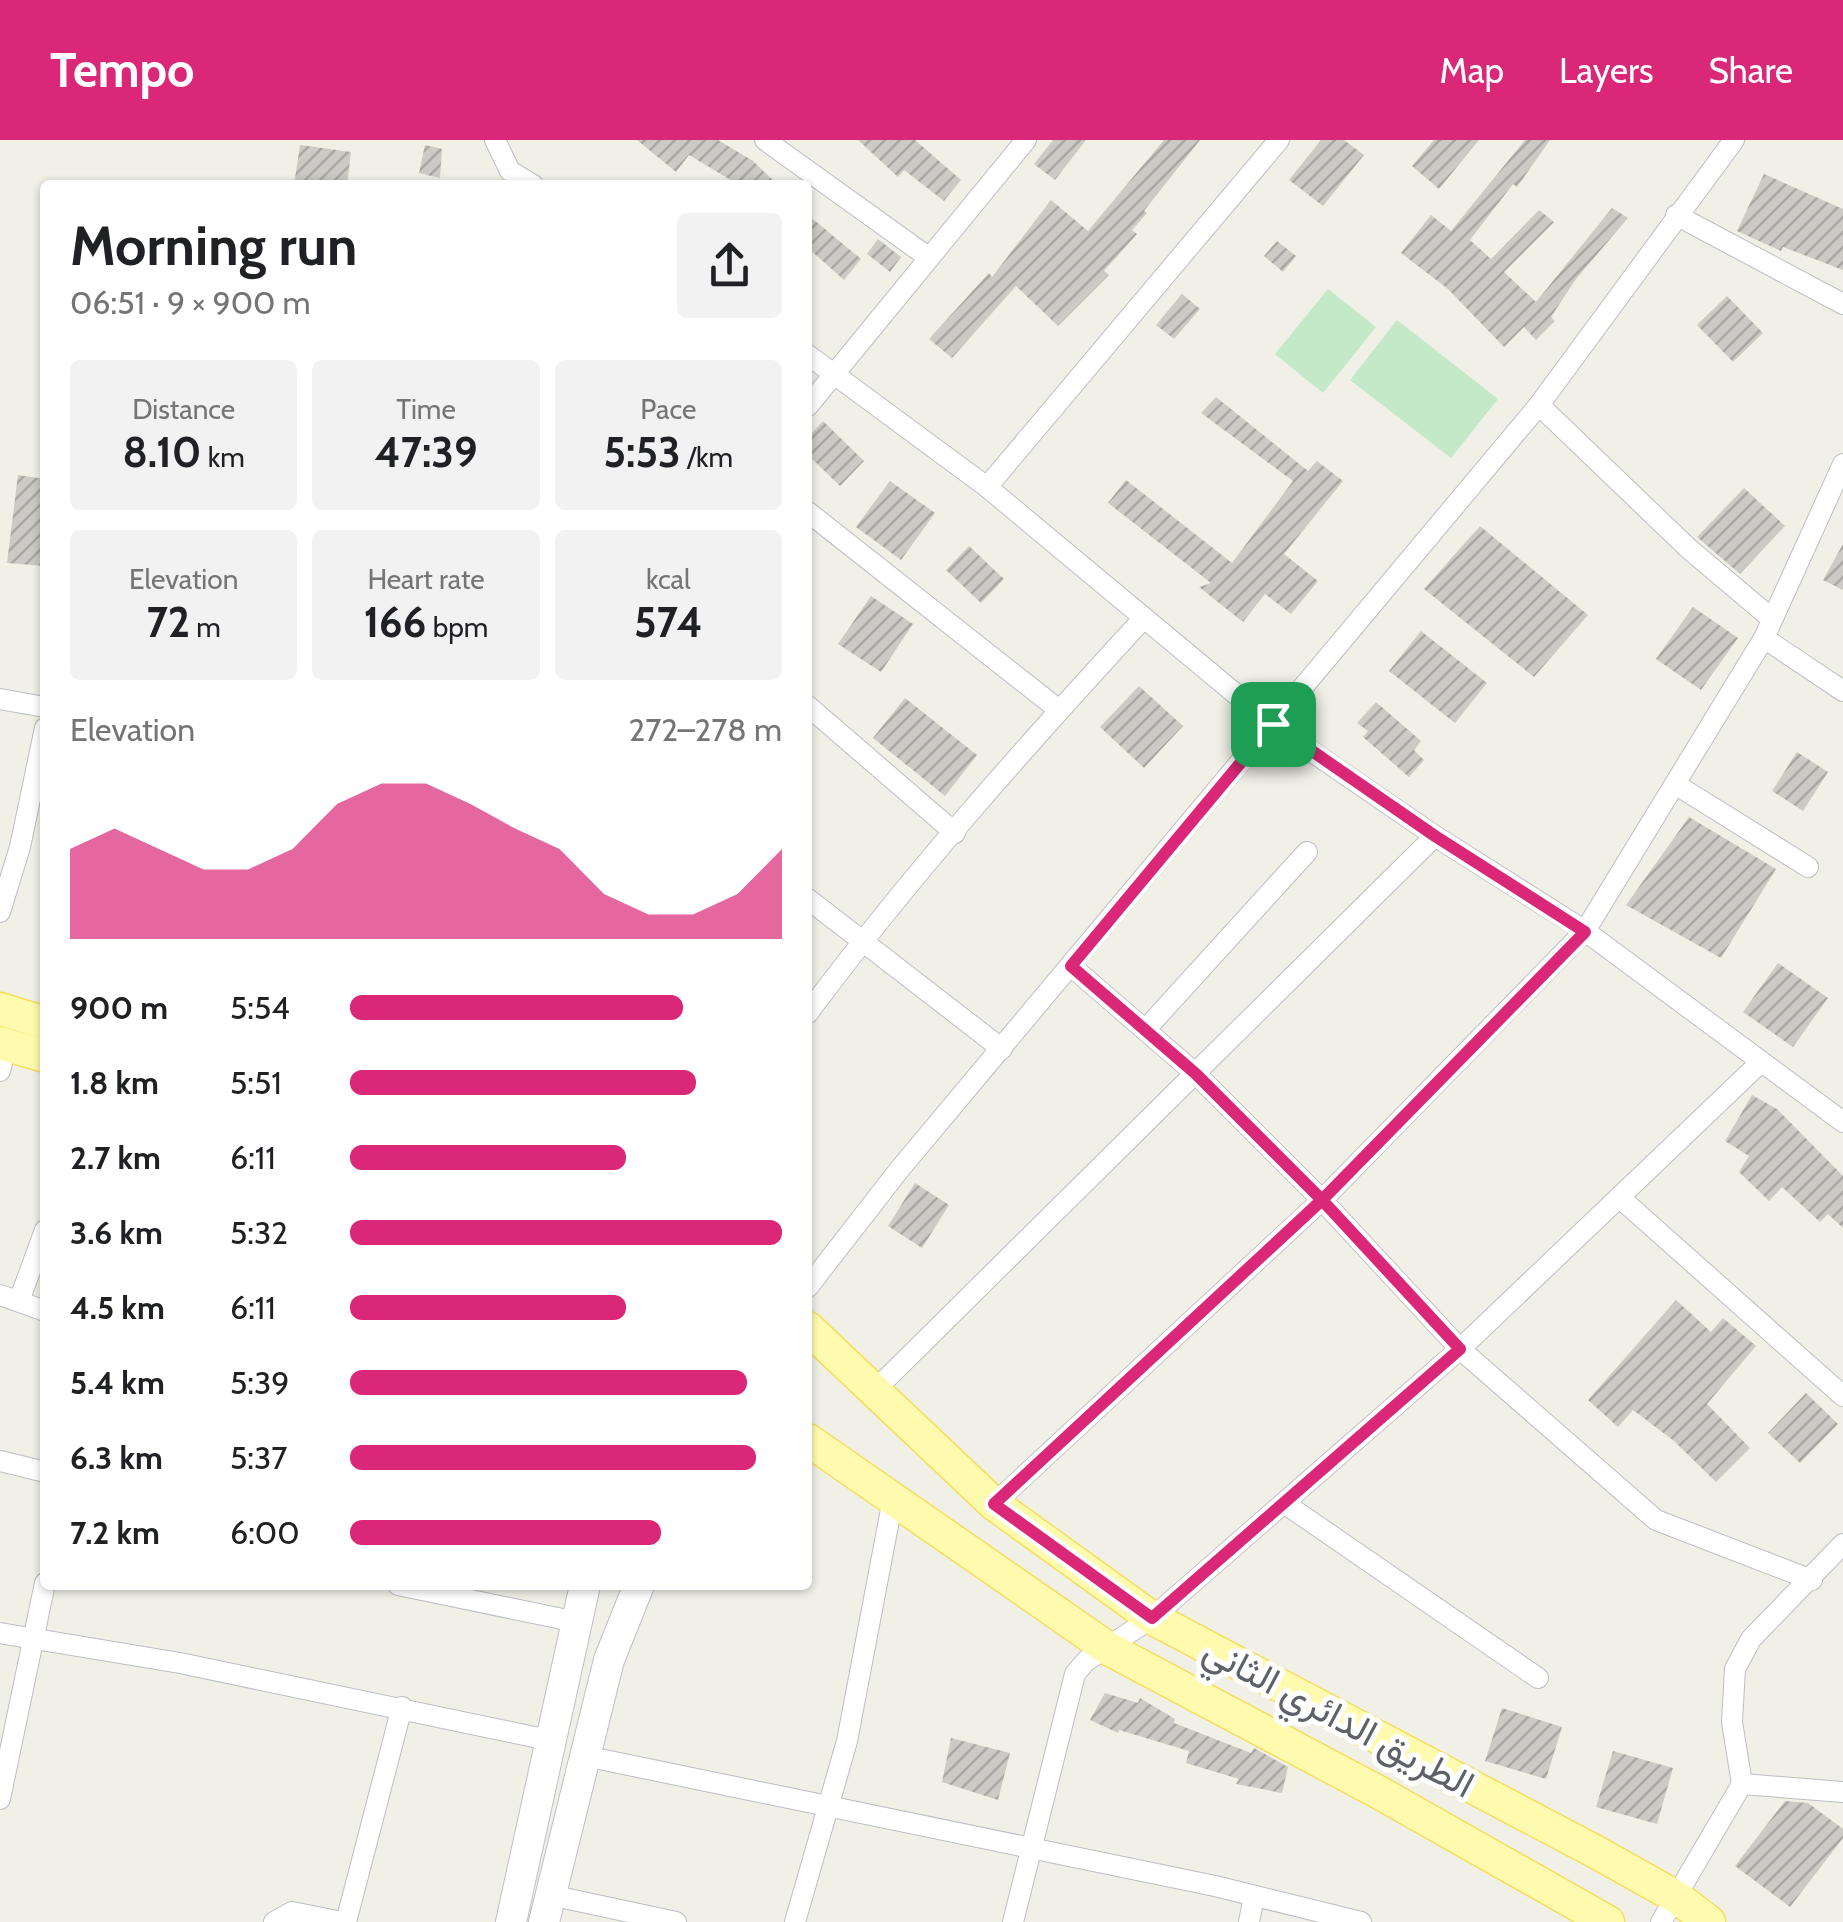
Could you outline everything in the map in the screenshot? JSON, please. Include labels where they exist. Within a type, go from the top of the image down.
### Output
[{"type":"main road","points":[[0,1009],[40,1021]]},
{"type":"main road","points":[[2,1053],[40,1056]]},
{"type":"main road","name":"الطريق الدائري الثاني","points":[[812,1337],[876,1389],[943,1459],[994,1504],[1152,1618],[1670,1910],[1710,1922]]},
{"type":"main road","name":"الطريق الدائري الثاني","points":[[813,1447],[1110,1648],[1380,1792],[1608,1922]]},
{"type":"main road","points":[[511,1922],[584,1590]]},
{"type":"main road","points":[[547,1908],[610,1660],[636,1590]]},
{"type":"street","points":[[495,140],[505,178]]},
{"type":"street","points":[[765,140],[928,257]]},
{"type":"street","points":[[812,402],[1026,140]]},
{"type":"street","points":[[987,487],[1278,140]]},
{"type":"street","points":[[812,1283],[1002,1048],[1539,405],[1734,140]]},
{"type":"street","points":[[1676,215],[1843,304]]},
{"type":"street","points":[[812,358],[987,487],[1142,620],[1273,724],[1435,836],[1585,932],[1843,1122]]},
{"type":"street","points":[[1539,405],[1768,629],[1843,691]]},
{"type":"street","points":[[994,1504],[1322,1200],[1585,932],[1768,629],[1841,477]]},
{"type":"street","points":[[812,515],[1059,710]]},
{"type":"street","points":[[812,1008],[955,832],[1142,620]]},
{"type":"street","points":[[0,698],[40,706]]},
{"type":"street","points":[[812,709],[955,832]]},
{"type":"street","points":[[0,912],[20,847],[40,752]]},
{"type":"street","points":[[1675,784],[1808,867]]},
{"type":"street","points":[[876,1389],[1435,836]]},
{"type":"street","points":[[1144,1030],[1307,852]]},
{"type":"street","points":[[812,902],[1002,1048]]},
{"type":"street","points":[[1071,966],[1196,1074],[1322,1200],[1460,1349],[1656,1520],[1812,1580]]},
{"type":"street","points":[[1013,1922],[1069,1686],[1086,1661],[1152,1618],[1460,1349],[1761,1062]]},
{"type":"street","points":[[1619,1197],[1843,1396]]},
{"type":"street","points":[[40,1240],[10,1298],[40,1309]]},
{"type":"street","points":[[0,1461],[40,1471]]},
{"type":"street","points":[[796,1922],[829,1810],[862,1671],[892,1499]]},
{"type":"street","points":[[1284,1502],[1538,1678]]},
{"type":"street","points":[[1670,1910],[1742,1784],[1732,1722],[1736,1669],[1751,1639],[1843,1544]]},
{"type":"street","points":[[0,1799],[3,1755],[44,1590]]},
{"type":"street","points":[[422,1590],[577,1622]]},
{"type":"street","points":[[0,1633],[180,1662],[552,1741]]},
{"type":"street","points":[[274,1922],[292,1912],[344,1922],[402,1707]]},
{"type":"street","points":[[586,1756],[829,1810],[1254,1896],[1361,1922]]},
{"type":"street","points":[[1742,1784],[1843,1792]]},
{"type":"street","points":[[1249,1922],[1254,1896]]},
{"type":"street","points":[[547,1908],[676,1922]]},
{"type":"green space","points":[[1328,289],[1376,327],[1323,393],[1275,354]]},
{"type":"green space","points":[[1397,320],[1498,399],[1451,458],[1350,380]]},
{"type":"building","points":[[637,140],[718,140],[753,161],[773,180],[731,180],[689,155],[676,172]]},
{"type":"building","points":[[858,140],[915,140],[961,180],[944,201],[904,170],[898,177]]},
{"type":"building","points":[[1053,140],[1086,140],[1055,180],[1034,164]]},
{"type":"building","points":[[1164,140],[1200,140],[1144,211],[1147,213],[1132,230],[1137,234],[1104,271],[1109,275],[1058,326],[1016,286],[952,358],[929,339],[989,273],[992,277],[1051,200],[1088,231]]},
{"type":"building","points":[[1321,140],[1344,140],[1364,155],[1323,206],[1289,180]]},
{"type":"building","points":[[1434,140],[1479,140],[1439,189],[1412,166]]},
{"type":"building","points":[[1525,140],[1550,140],[1517,187],[1513,184],[1470,240],[1491,259],[1539,210],[1554,222],[1504,272],[1536,302],[1612,208],[1628,218],[1576,279],[1551,317],[1555,321],[1536,340],[1524,327],[1504,347],[1448,289],[1401,253],[1431,215],[1451,231]]},
{"type":"building","points":[[300,145],[351,152],[348,180],[295,180]]},
{"type":"building","points":[[425,145],[442,149],[440,178],[419,173]]},
{"type":"building","points":[[1764,174],[1843,209],[1843,270],[1783,247],[1781,251],[1737,231]]},
{"type":"building","points":[[812,218],[861,259],[844,280],[812,252]]},
{"type":"building","points":[[878,239],[901,257],[890,272],[867,254]]},
{"type":"building","points":[[1277,241],[1296,256],[1283,272],[1264,256]]},
{"type":"building","points":[[1182,294],[1200,309],[1174,339],[1156,325]]},
{"type":"building","points":[[1727,296],[1763,333],[1733,362],[1697,325]]},
{"type":"building","points":[[1216,397],[1308,471],[1317,461],[1343,481],[1284,554],[1318,581],[1291,614],[1265,594],[1243,622],[1199,587],[1211,583],[1108,503],[1126,480],[1232,563],[1293,481],[1201,413]]},
{"type":"building","points":[[823,421],[864,461],[840,486],[812,459],[812,433]]},
{"type":"building","points":[[18,475],[40,478],[40,566],[7,563]]},
{"type":"building","points":[[890,481],[935,513],[901,560],[856,527]]},
{"type":"building","points":[[1744,488],[1785,526],[1740,574],[1697,537]]},
{"type":"building","points":[[1480,526],[1588,615],[1534,677],[1424,589]]},
{"type":"building","points":[[1843,544],[1843,590],[1823,580]]},
{"type":"building","points":[[969,546],[1004,579],[981,603],[946,570]]},
{"type":"building","points":[[871,596],[913,624],[881,672],[838,644]]},
{"type":"building","points":[[1693,607],[1738,638],[1701,690],[1656,659]]},
{"type":"building","points":[[1421,631],[1487,683],[1455,723],[1389,671]]},
{"type":"building","points":[[1139,686],[1183,726],[1144,768],[1100,727]]},
{"type":"building","points":[[905,698],[977,755],[945,796],[873,738]]},
{"type":"building","points":[[1376,702],[1421,741],[1414,750],[1424,760],[1409,777],[1363,737],[1368,731],[1357,723]]},
{"type":"building","points":[[1797,752],[1828,772],[1803,811],[1772,791]]},
{"type":"building","points":[[1689,817],[1776,869],[1721,958],[1626,905]]},
{"type":"building","points":[[1778,963],[1828,998],[1793,1047],[1743,1012]]},
{"type":"building","points":[[1752,1095],[1777,1109],[1843,1176],[1843,1228],[1828,1214],[1820,1222],[1782,1187],[1769,1201],[1739,1172],[1749,1156],[1725,1141]]},
{"type":"building","points":[[915,1183],[949,1205],[922,1248],[888,1226]]},
{"type":"building","points":[[1676,1300],[1711,1332],[1723,1318],[1756,1346],[1707,1404],[1750,1448],[1716,1482],[1674,1441],[1633,1410],[1618,1427],[1588,1400]]},
{"type":"building","points":[[1806,1393],[1838,1424],[1800,1463],[1768,1433]]},
{"type":"building","points":[[1105,1693],[1138,1703],[1140,1698],[1175,1719],[1174,1723],[1251,1753],[1254,1748],[1288,1767],[1282,1793],[1236,1784],[1239,1779],[1186,1763],[1189,1751],[1119,1730],[1118,1733],[1090,1720]]},
{"type":"building","points":[[1502,1708],[1562,1727],[1546,1779],[1485,1761]]},
{"type":"building","points":[[951,1738],[1010,1753],[998,1800],[942,1782]]},
{"type":"building","points":[[1613,1751],[1673,1768],[1657,1824],[1596,1807]]},
{"type":"building","points":[[1785,1801],[1808,1803],[1843,1829],[1843,1838],[1790,1907],[1735,1866]]},
{"type":"route","points":[[1273,724],[1071,966],[1196,1074],[1322,1200],[994,1504],[1152,1618],[1460,1349],[1322,1200],[1585,932],[1435,836],[1273,724]]}]
